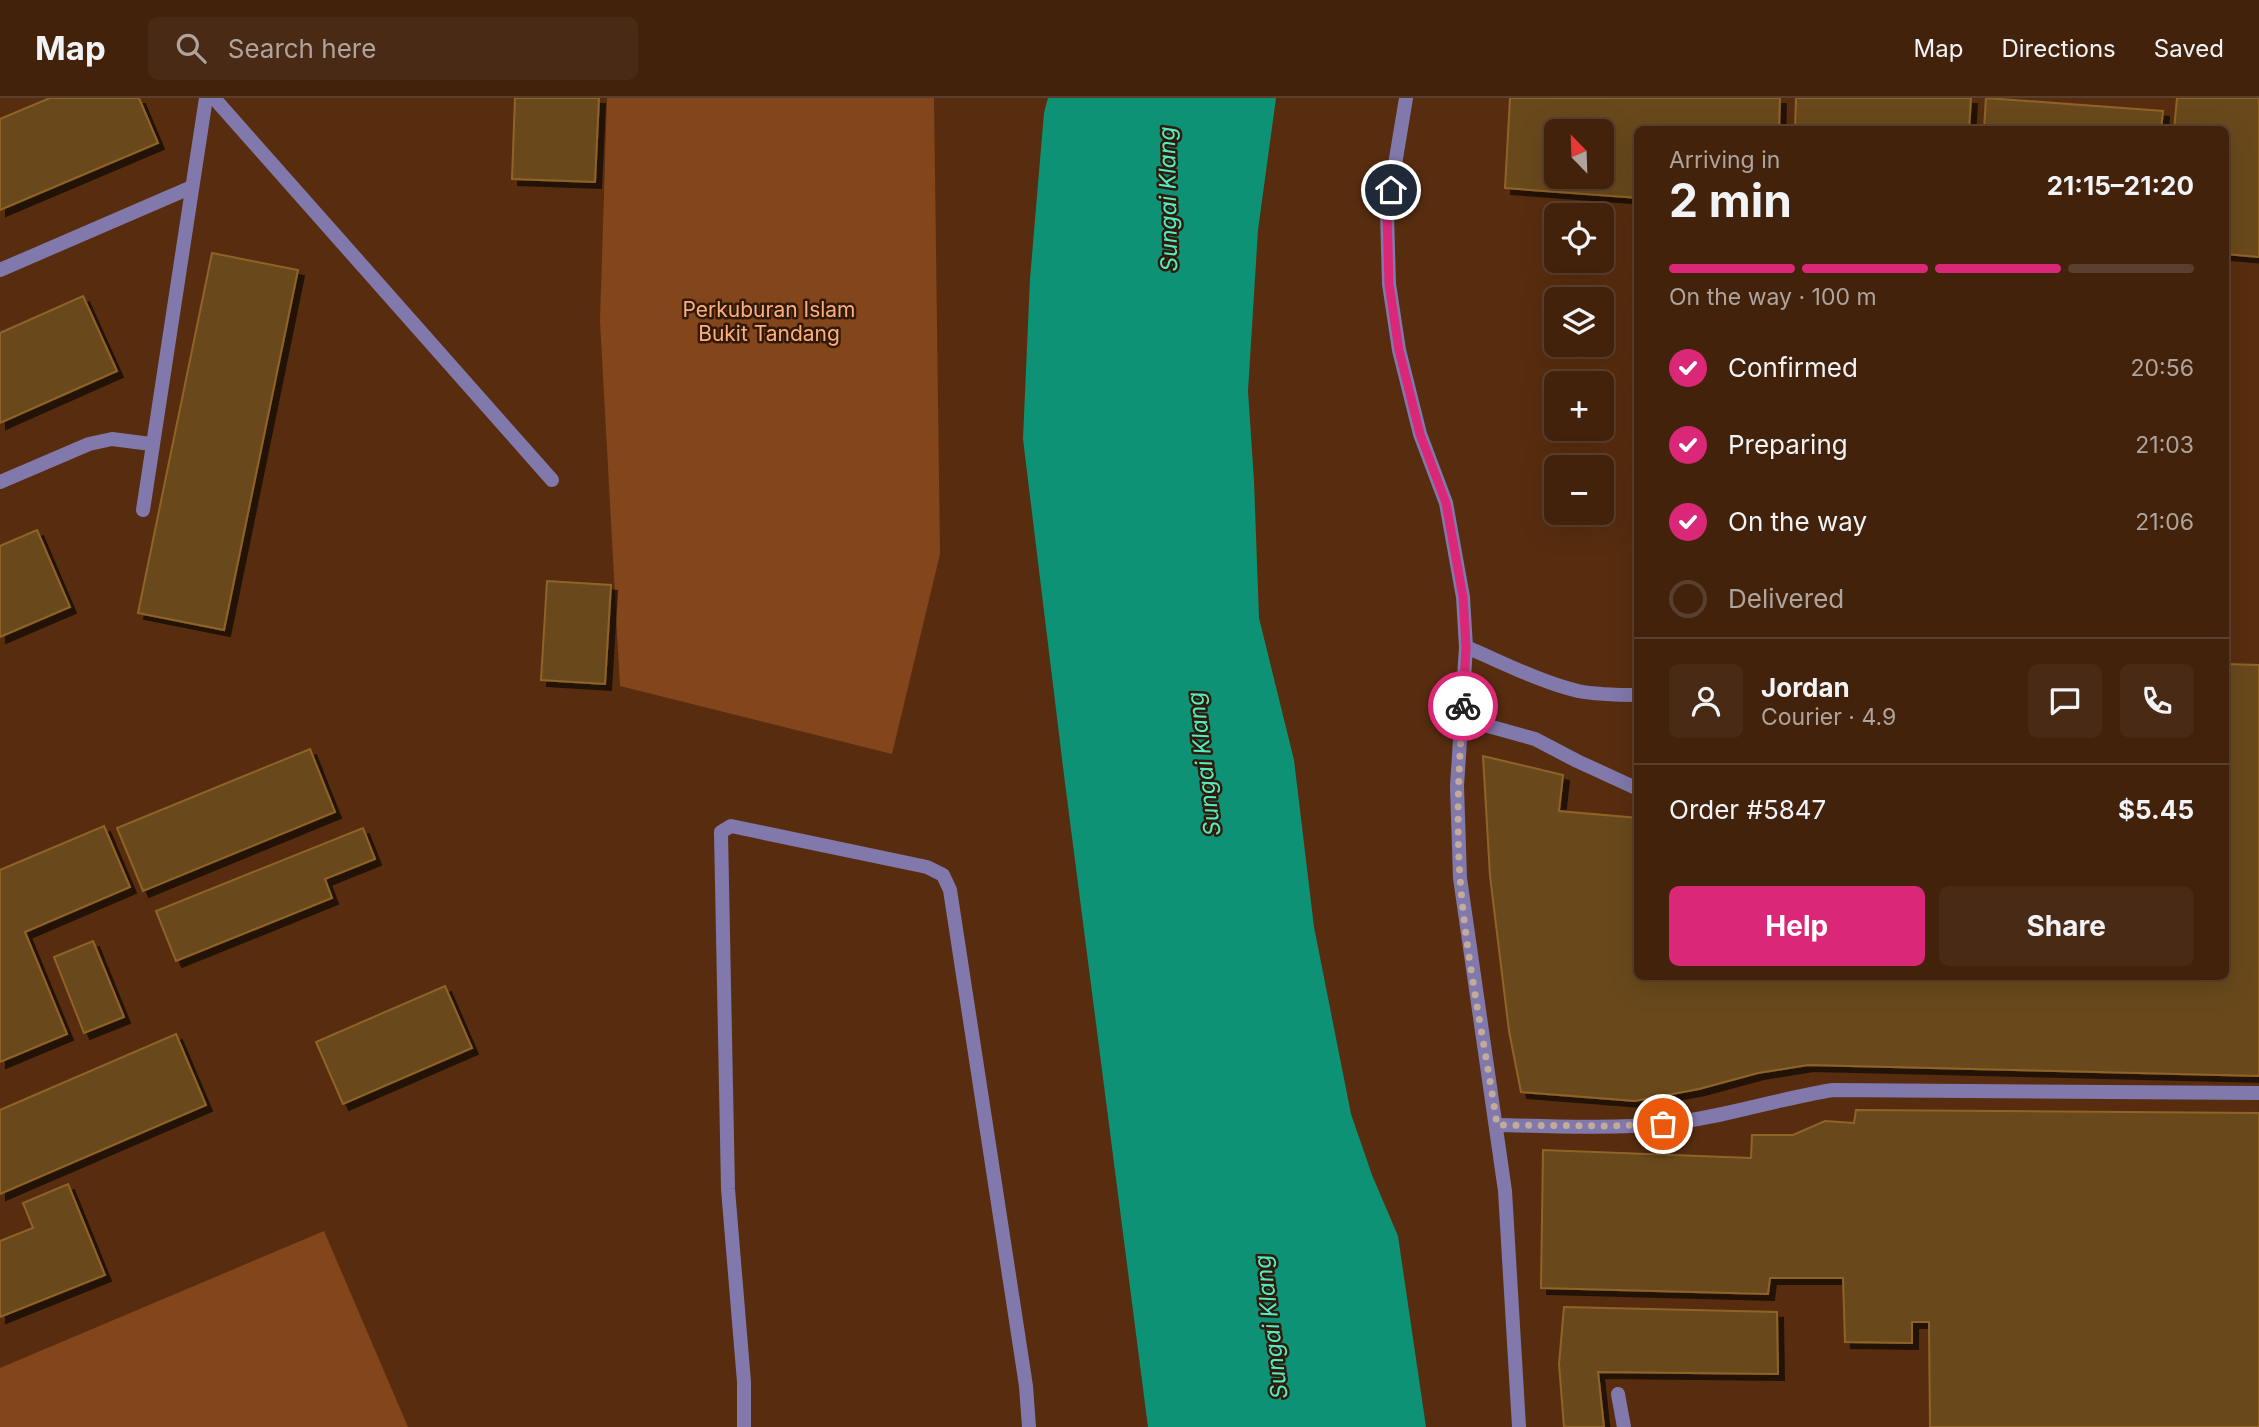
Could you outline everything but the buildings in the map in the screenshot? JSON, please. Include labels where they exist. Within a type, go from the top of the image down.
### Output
[{"type":"street","points":[[143,510],[206,98]]},
{"type":"street","points":[[214,98],[552,480]]},
{"type":"street","points":[[1406,98],[1387,213],[1389,284],[1399,350],[1420,434],[1446,503],[1463,597],[1466,647],[1457,786],[1460,878],[1505,1191],[1519,1427]]},
{"type":"street","points":[[0,270],[192,187]]},
{"type":"street","points":[[0,482],[89,444],[112,439],[151,444]]},
{"type":"street","points":[[1466,647],[1577,691],[1634,695]]},
{"type":"street","points":[[1462,713],[1481,724],[1535,739],[1634,787]]},
{"type":"street","points":[[744,1427],[744,1382],[727,1175],[721,832],[731,826],[927,867],[943,875],[950,890],[980,1080],[1026,1386],[1029,1427]]},
{"type":"street","points":[[1497,1125],[1663,1124],[1707,1118],[1796,1096],[1833,1090],[1874,1088],[2259,1093]]},
{"type":"street","points":[[1618,1394],[1624,1427]]},
{"type":"green space","name":"Perkuburan Islam Bukit Tandang","points":[[607,98],[934,98],[940,554],[892,754],[620,686],[600,321]]},
{"type":"green space","points":[[324,1231],[408,1427],[0,1427],[0,1368]]},
{"type":"water","name":"Sungai Klang","points":[[1048,98],[1276,98],[1258,230],[1248,391],[1259,618],[1294,760],[1314,927],[1351,1114],[1372,1175],[1398,1236],[1426,1427],[1148,1427],[1023,439],[1030,279],[1044,113]]},
{"type":"way so far","points":[[1463,706],[1457,786],[1460,878],[1497,1125],[1663,1124]]},
{"type":"route","points":[[1391,190],[1387,213],[1389,284],[1399,350],[1420,434],[1446,503],[1463,597],[1466,647],[1463,706]]}]
